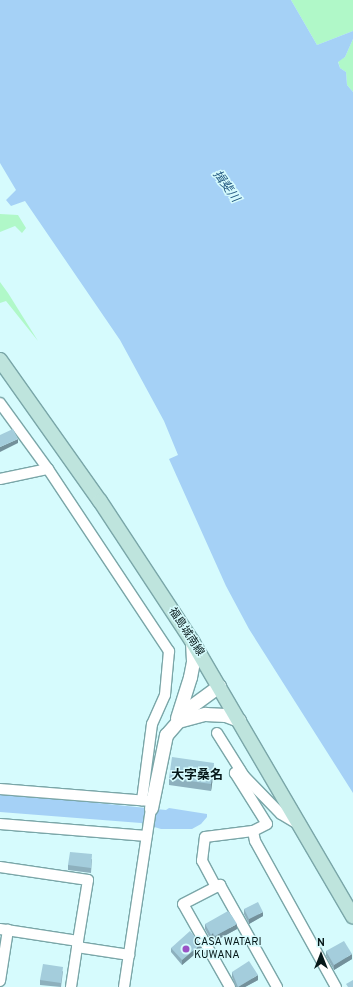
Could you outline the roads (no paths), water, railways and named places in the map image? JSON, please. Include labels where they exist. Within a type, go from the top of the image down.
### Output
[{"type":"main road","name":"福島城南線","points":[[0,360],[100,501],[192,641],[353,916]]},
{"type":"street","points":[[0,403],[48,469],[169,651],[165,695],[152,724],[147,836],[124,987]]},
{"type":"street","points":[[0,479],[48,469]]},
{"type":"street","points":[[176,722],[191,672],[192,641]]},
{"type":"street","points":[[149,803],[166,735],[190,707],[219,686]]},
{"type":"street","points":[[176,722],[205,714],[225,715],[239,720]]},
{"type":"street","points":[[217,733],[240,770],[280,814],[300,826]]},
{"type":"street","points":[[216,887],[202,861],[205,837],[253,831],[267,824],[235,773],[240,770]]},
{"type":"street","points":[[0,789],[149,803]]},
{"type":"street","points":[[0,824],[147,836]]},
{"type":"street","points":[[253,831],[254,841],[336,987]]},
{"type":"street","points":[[0,867],[88,880],[71,987]]},
{"type":"street","points":[[228,987],[183,904],[220,885],[276,987]]},
{"type":"street","points":[[0,981],[4,929],[129,955]]},
{"type":"water","name":"揖斐川","points":[[0,0],[291,0],[317,45],[353,31],[353,39],[345,57],[338,62],[340,68],[346,72],[347,85],[353,92],[353,793],[249,629],[226,586],[169,459],[178,455],[164,421],[120,340],[25,201],[11,206],[6,200],[16,190],[0,163]]},
{"type":"water","points":[[0,793],[166,810],[169,808],[207,814],[207,817],[201,824],[192,829],[161,829],[141,823],[0,812]]},
{"type":"place","name":"CASA WATARI KUWANA","points":[[186,949]]},
{"type":"district","name":"大字桑名","points":[[197,776]]}]
